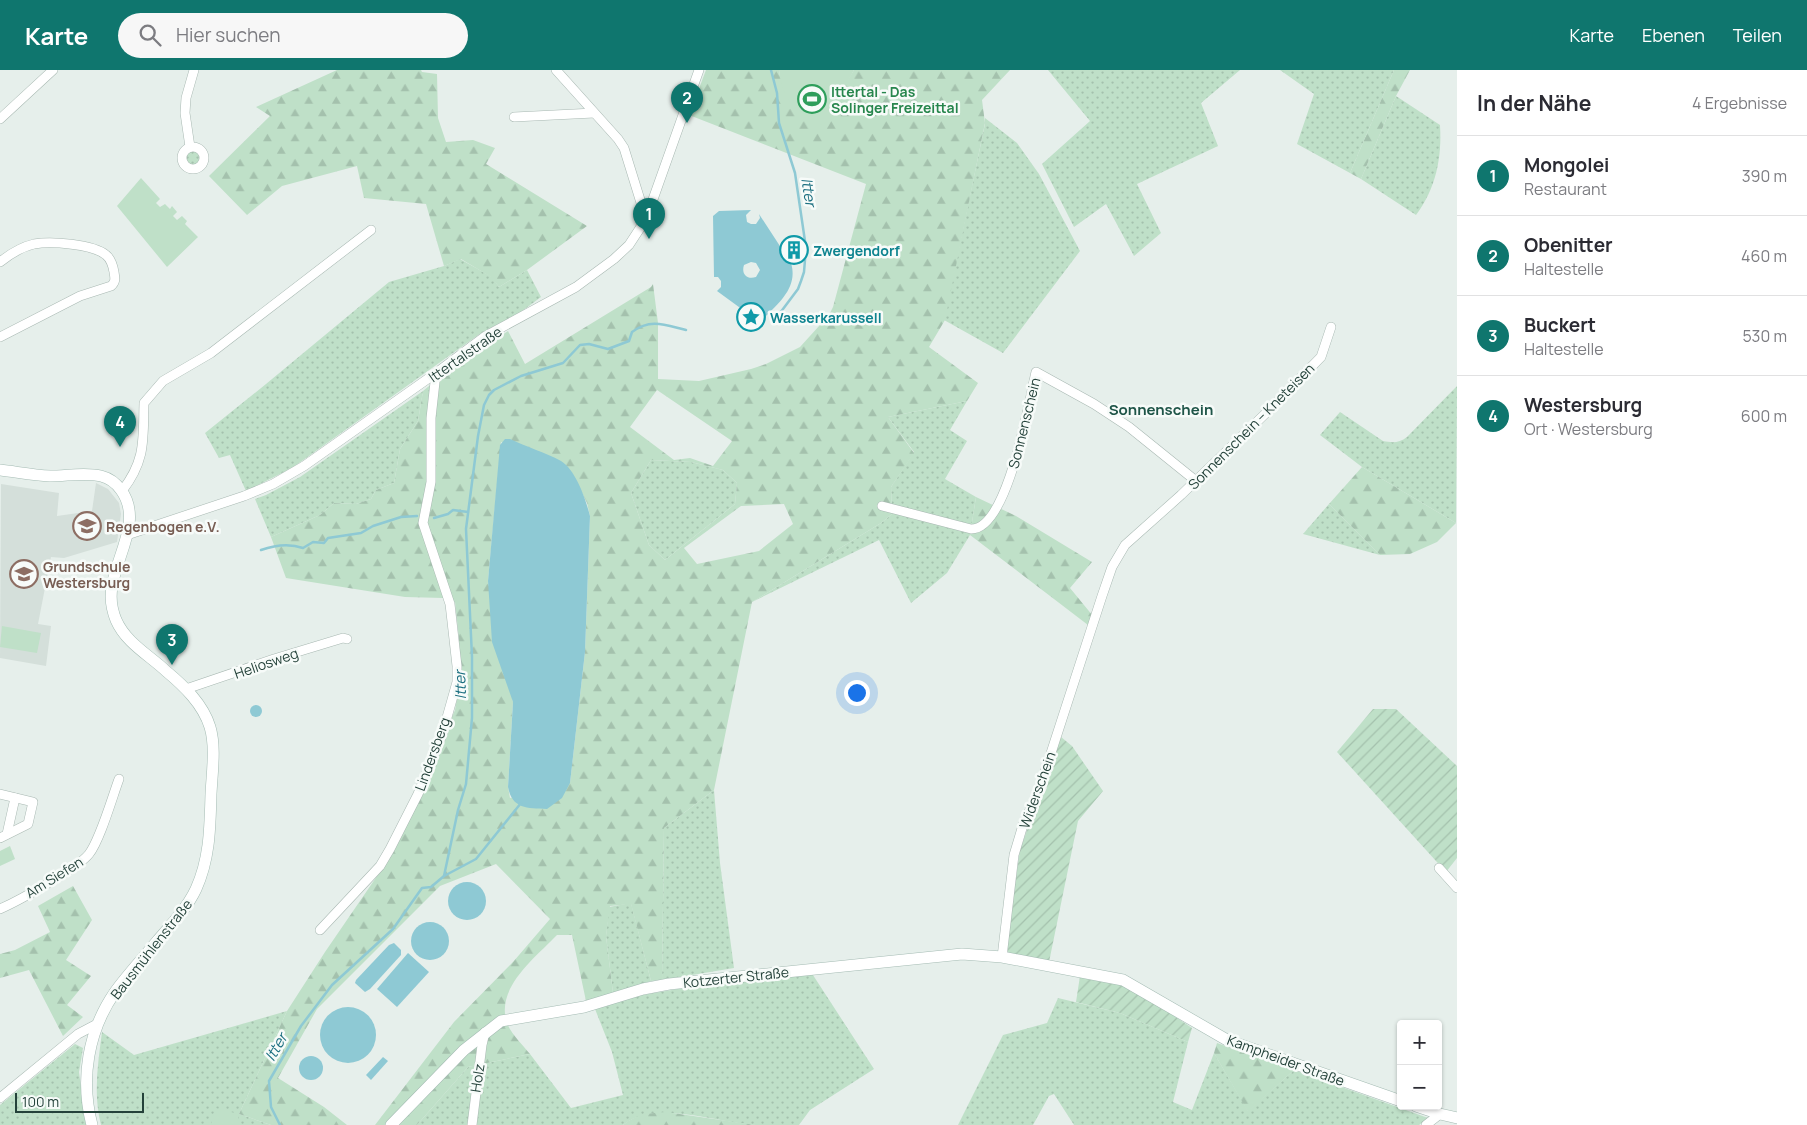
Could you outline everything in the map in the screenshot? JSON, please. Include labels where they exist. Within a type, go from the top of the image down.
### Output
[{"type":"street","points":[[0,119],[53,70]]},
{"type":"street","points":[[190,147],[186,98],[194,70]]},
{"type":"street","points":[[556,70],[624,148],[646,219]]},
{"type":"street","name":"Ittertalstraße","points":[[127,535],[244,496],[273,484],[304,466],[484,337],[576,287],[602,268],[629,245],[646,219],[699,70]]},
{"type":"street","points":[[514,117],[594,113]]},
{"type":"street","points":[[0,470],[48,476],[98,475],[114,482],[122,490],[132,477],[141,458],[144,403],[164,381],[211,353],[371,230]]},
{"type":"street","points":[[0,262],[8,255],[33,244],[52,242],[76,245],[105,254],[113,265],[115,279],[111,286],[80,296],[0,337]]},
{"type":"street","name":"Sonnenschein – Kneteisen","points":[[1092,627],[1112,567],[1125,545],[1196,481],[1321,356],[1331,328]]},
{"type":"street","name":"Sonnenschein","points":[[882,506],[971,529],[976,530],[982,526],[999,507],[1012,472],[1036,372],[1094,404],[1129,427],[1196,481]]},
{"type":"street","name":"Lindersberg","points":[[320,930],[380,866],[390,849],[418,794],[442,735],[457,682],[458,666],[450,604],[423,523],[432,482],[432,418],[436,373]]},
{"type":"street","name":"Bausmühlenstraße","points":[[92,1125],[87,1097],[87,1069],[97,1024],[115,992],[182,911],[195,890],[205,865],[210,834],[212,737],[210,727],[201,707],[186,689],[127,637],[116,619],[111,599],[112,587],[127,535],[129,508],[122,490]]},
{"type":"street","name":"Widerschein","points":[[1002,957],[1014,855],[1023,825],[1039,790],[1092,627]]},
{"type":"street","name":"Heliosweg","points":[[186,689],[325,643],[343,638],[347,640]]},
{"type":"street","name":"Am Siefen","points":[[0,909],[74,866],[89,854],[119,779]]},
{"type":"street","points":[[0,794],[34,802],[28,824],[4,836]]},
{"type":"street","points":[[4,836],[15,798]]},
{"type":"street","points":[[1439,868],[1457,888]]},
{"type":"street","name":"Kotzerter Straße","points":[[391,1125],[458,1056],[485,1032],[505,1020],[584,1007],[643,989],[669,984],[962,954],[1002,957],[1123,980]]},
{"type":"street","name":"Kampheider Straße","points":[[1123,980],[1227,1040],[1397,1100]]},
{"type":"street","points":[[0,1098],[78,1034],[97,1024]]},
{"type":"street","name":"Holz","points":[[472,1125],[485,1032]]},
{"type":"street","points":[[1428,1110],[1457,1118]]},
{"type":"street","points":[[1426,1125],[1440,1114]]},
{"type":"shaded area","name":"Grundschule Westersburg","points":[[96,483],[108,489],[119,503],[121,514],[117,542],[64,558],[51,557],[38,624],[51,626],[46,666],[0,658],[1,484],[59,493],[57,516],[92,511]]},
{"type":"green space","points":[[337,70],[421,70],[422,72],[437,74],[438,118],[446,142],[473,140],[495,148],[486,164],[587,226],[527,270],[499,287],[491,277],[461,259],[444,266],[426,204],[364,198],[357,166],[282,186],[247,215],[209,176],[270,116],[256,107]]},
{"type":"green space","points":[[706,70],[779,70],[780,76],[841,91],[854,70],[1010,70],[982,100],[985,123],[945,320],[929,347],[978,383],[967,401],[888,417],[914,453],[891,487],[892,514],[881,523],[752,602],[714,790],[664,828],[662,980],[651,981],[631,904],[610,906],[606,936],[613,993],[586,1001],[572,935],[557,935],[519,974],[507,998],[505,1010],[507,1023],[514,1035],[530,1054],[468,1067],[417,1125],[375,1125],[454,1022],[513,962],[550,919],[496,864],[440,886],[317,1009],[278,1078],[324,1107],[347,1125],[271,1125],[239,1114],[287,1011],[386,863],[455,710],[460,681],[459,639],[455,602],[443,598],[405,597],[286,578],[271,537],[320,515],[334,503],[356,504],[371,499],[376,490],[394,483],[400,449],[418,421],[423,391],[440,377],[508,331],[525,364],[653,284],[658,323],[658,379],[699,381],[766,364],[800,347],[829,315],[833,307],[866,184],[689,115]],"holes":[[[657,390],[732,441],[713,466],[690,458],[674,460],[630,427]],[[501,442],[572,473],[587,503],[590,516],[585,652],[570,783],[510,798],[508,787],[513,702],[488,581]],[[651,460],[691,462],[723,470],[737,483],[735,504],[665,560],[649,545],[631,493]],[[784,504],[793,524],[759,551],[697,564],[684,548],[741,506]]]},
{"type":"green space","name":"Ittertal - Das Solinger Freizeittal","points":[[779,70],[854,70],[823,126],[798,109],[788,99],[781,82]]},
{"type":"green space","points":[[1048,70],[1240,70],[1201,103],[1218,146],[1137,184],[1161,233],[1134,256],[1106,204],[1074,227],[1042,164],[1090,121]]},
{"type":"green space","points":[[1280,70],[1394,70],[1350,173],[1297,144],[1314,94]]},
{"type":"green space","points":[[1394,70],[1410,70],[1396,96],[1361,179],[1350,173]]},
{"type":"green space","points":[[1396,96],[1440,125],[1439,161],[1433,183],[1416,215],[1361,179]]},
{"type":"green space","points":[[985,118],[1017,143],[1039,174],[1080,251],[1003,353],[944,320]]},
{"type":"green space","points":[[193,150],[201,158],[193,166],[185,158]]},
{"type":"green space","points":[[141,178],[160,199],[156,203],[160,207],[165,204],[170,209],[172,206],[177,212],[173,216],[177,220],[182,216],[187,221],[185,224],[198,237],[167,267],[117,206]]},
{"type":"green space","points":[[460,259],[492,277],[499,287],[527,270],[541,297],[518,314],[481,333],[292,468],[246,491],[230,455],[219,458],[205,433],[389,282],[444,266]]},
{"type":"green space","points":[[1457,386],[1456,523],[1362,467],[1320,435],[1340,412],[1383,441],[1399,441],[1407,437]]},
{"type":"green space","points":[[423,391],[418,421],[400,449],[394,483],[376,490],[371,499],[356,504],[334,503],[320,515],[271,537],[255,499],[300,477]]},
{"type":"green space","points":[[967,401],[950,430],[967,441],[945,479],[976,497],[970,535],[947,573],[911,603],[879,540],[752,602],[881,523],[892,514],[891,487],[914,452],[888,417]]},
{"type":"green space","points":[[651,460],[691,462],[723,470],[737,483],[735,504],[665,560],[649,545],[631,493]]},
{"type":"green space","points":[[1362,467],[1456,523],[1437,542],[1410,554],[1380,555],[1329,504]]},
{"type":"green space","points":[[976,497],[1016,516],[1092,562],[1070,588],[1093,616],[1088,625],[970,535]]},
{"type":"green space","points":[[1329,504],[1380,555],[1303,534]]},
{"type":"green space","points":[[2,626],[41,633],[37,653],[0,647]]},
{"type":"green space","points":[[1373,709],[1396,709],[1457,766],[1457,858],[1446,872],[1337,752]]},
{"type":"green space","points":[[1061,737],[1072,746],[1103,791],[1078,821],[1049,962],[1009,955],[1006,945],[1020,850],[1031,819],[1047,788],[1045,781]]},
{"type":"green space","points":[[714,790],[720,863],[734,968],[662,980],[664,828]]},
{"type":"green space","points":[[10,846],[15,859],[0,866],[0,851]]},
{"type":"green space","points":[[73,886],[92,920],[66,960],[91,976],[67,1005],[83,1017],[63,1036],[29,970],[0,978],[0,954],[15,950],[50,932],[38,906]]},
{"type":"green space","points":[[631,903],[651,981],[613,993],[606,936],[609,907]]},
{"type":"green space","points":[[811,972],[874,1069],[810,1110],[799,1125],[756,1125],[669,1113],[636,1117],[623,1125],[417,1125],[468,1067],[530,1054],[571,1108],[623,1095],[612,1052],[595,1009],[637,996],[683,988]]},
{"type":"green space","points":[[1080,976],[1118,983],[1134,989],[1192,1028],[1188,1042],[1120,1013],[1076,1002]]},
{"type":"green space","points":[[1058,998],[1120,1013],[1188,1042],[1173,1102],[1192,1110],[1214,1053],[1248,1111],[1294,1070],[1397,1107],[1397,1110],[1406,1110],[1428,1118],[1419,1125],[1074,1125],[1054,1094],[1049,1096],[1033,1125],[958,1125],[1003,1035],[1047,1023]]},
{"type":"green space","points":[[287,1011],[239,1114],[271,1125],[101,1125],[97,1090],[102,1032],[134,1055]]},
{"type":"green space","points":[[1217,1043],[1294,1070],[1248,1112],[1214,1053]]},
{"type":"green space","points":[[75,1044],[83,1048],[79,1072],[86,1125],[0,1125],[0,1105]]},
{"type":"green space","points":[[215,1108],[239,1114],[237,1125],[211,1125]]},
{"type":"green space","points":[[666,1112],[755,1125],[623,1125],[633,1118]]},
{"type":"water","points":[[751,210],[746,215],[747,222],[751,224],[756,224],[760,218],[759,214],[791,263],[792,279],[787,293],[765,317],[760,316],[756,309],[750,307],[743,310],[717,291],[721,287],[721,281],[718,277],[714,277],[713,216],[719,211]],"holes":[[[751,262],[756,263],[760,270],[756,277],[747,277],[743,271],[744,265]]]},
{"type":"water","points":[[505,439],[510,439],[549,455],[566,465],[580,486],[590,516],[585,652],[570,783],[562,798],[547,809],[522,806],[513,800],[508,787],[513,702],[492,642],[488,581],[500,445]]},
{"type":"water","points":[[258,705],[261,706],[261,716],[254,717],[251,716],[250,709],[251,706]]},
{"type":"water","points":[[467,882],[480,888],[486,901],[480,914],[467,920],[454,914],[448,901],[454,888]]},
{"type":"water","points":[[430,922],[443,928],[449,941],[443,954],[430,960],[417,954],[411,941],[417,928]]},
{"type":"water","points":[[394,943],[401,950],[401,955],[365,992],[355,983],[356,980],[389,945]]},
{"type":"water","points":[[408,953],[429,972],[397,1007],[377,989]]},
{"type":"water","points":[[348,1007],[359,1009],[368,1015],[374,1024],[376,1035],[374,1046],[368,1055],[359,1061],[348,1063],[337,1061],[328,1055],[322,1046],[320,1035],[322,1024],[328,1015],[337,1009]]},
{"type":"water","points":[[311,1056],[316,1057],[322,1063],[322,1073],[316,1079],[311,1080],[306,1079],[300,1073],[299,1068],[300,1063],[306,1057]]},
{"type":"water","points":[[383,1057],[388,1061],[371,1080],[366,1075]]},
{"type":"waterway","name":"Itter","points":[[771,70],[777,93],[779,123],[795,173],[806,248],[804,272],[798,289],[780,313]]},
{"type":"waterway","name":"Itter","points":[[280,1125],[271,1107],[269,1081],[301,1026],[332,985],[393,929],[422,888],[431,887],[444,876],[458,810],[466,784],[472,718],[472,657],[466,529],[478,436],[484,405],[489,395],[494,390],[521,376],[563,363],[580,345],[589,344],[608,349],[629,341],[632,332],[652,324],[686,330]]},
{"type":"waterway","points":[[434,518],[448,514],[453,510],[468,512]]},
{"type":"waterway","points":[[261,550],[282,545],[303,548],[313,542],[324,543],[328,538],[361,533],[373,526],[401,517],[417,516]]},
{"type":"waterway","points":[[444,876],[476,859],[521,803]]},
{"type":"place","name":"Ittertal - Das Solinger Freizeittal","points":[[812,99]]},
{"type":"place","name":"Obenitter","points":[[687,123]]},
{"type":"place","name":"Mongolei","points":[[649,239]]},
{"type":"place","name":"Zwergendorf","points":[[794,250]]},
{"type":"place","name":"Wasserkarussell","points":[[751,317]]},
{"type":"place","name":"Westersburg","points":[[120,447]]},
{"type":"place","name":"Regenbogen e.V.","points":[[87,526]]},
{"type":"place","name":"Grundschule Westersburg","points":[[24,574]]},
{"type":"place","name":"Buckert","points":[[172,665]]},
{"type":"district","name":"Sonnenschein","points":[[1161,409]]}]
